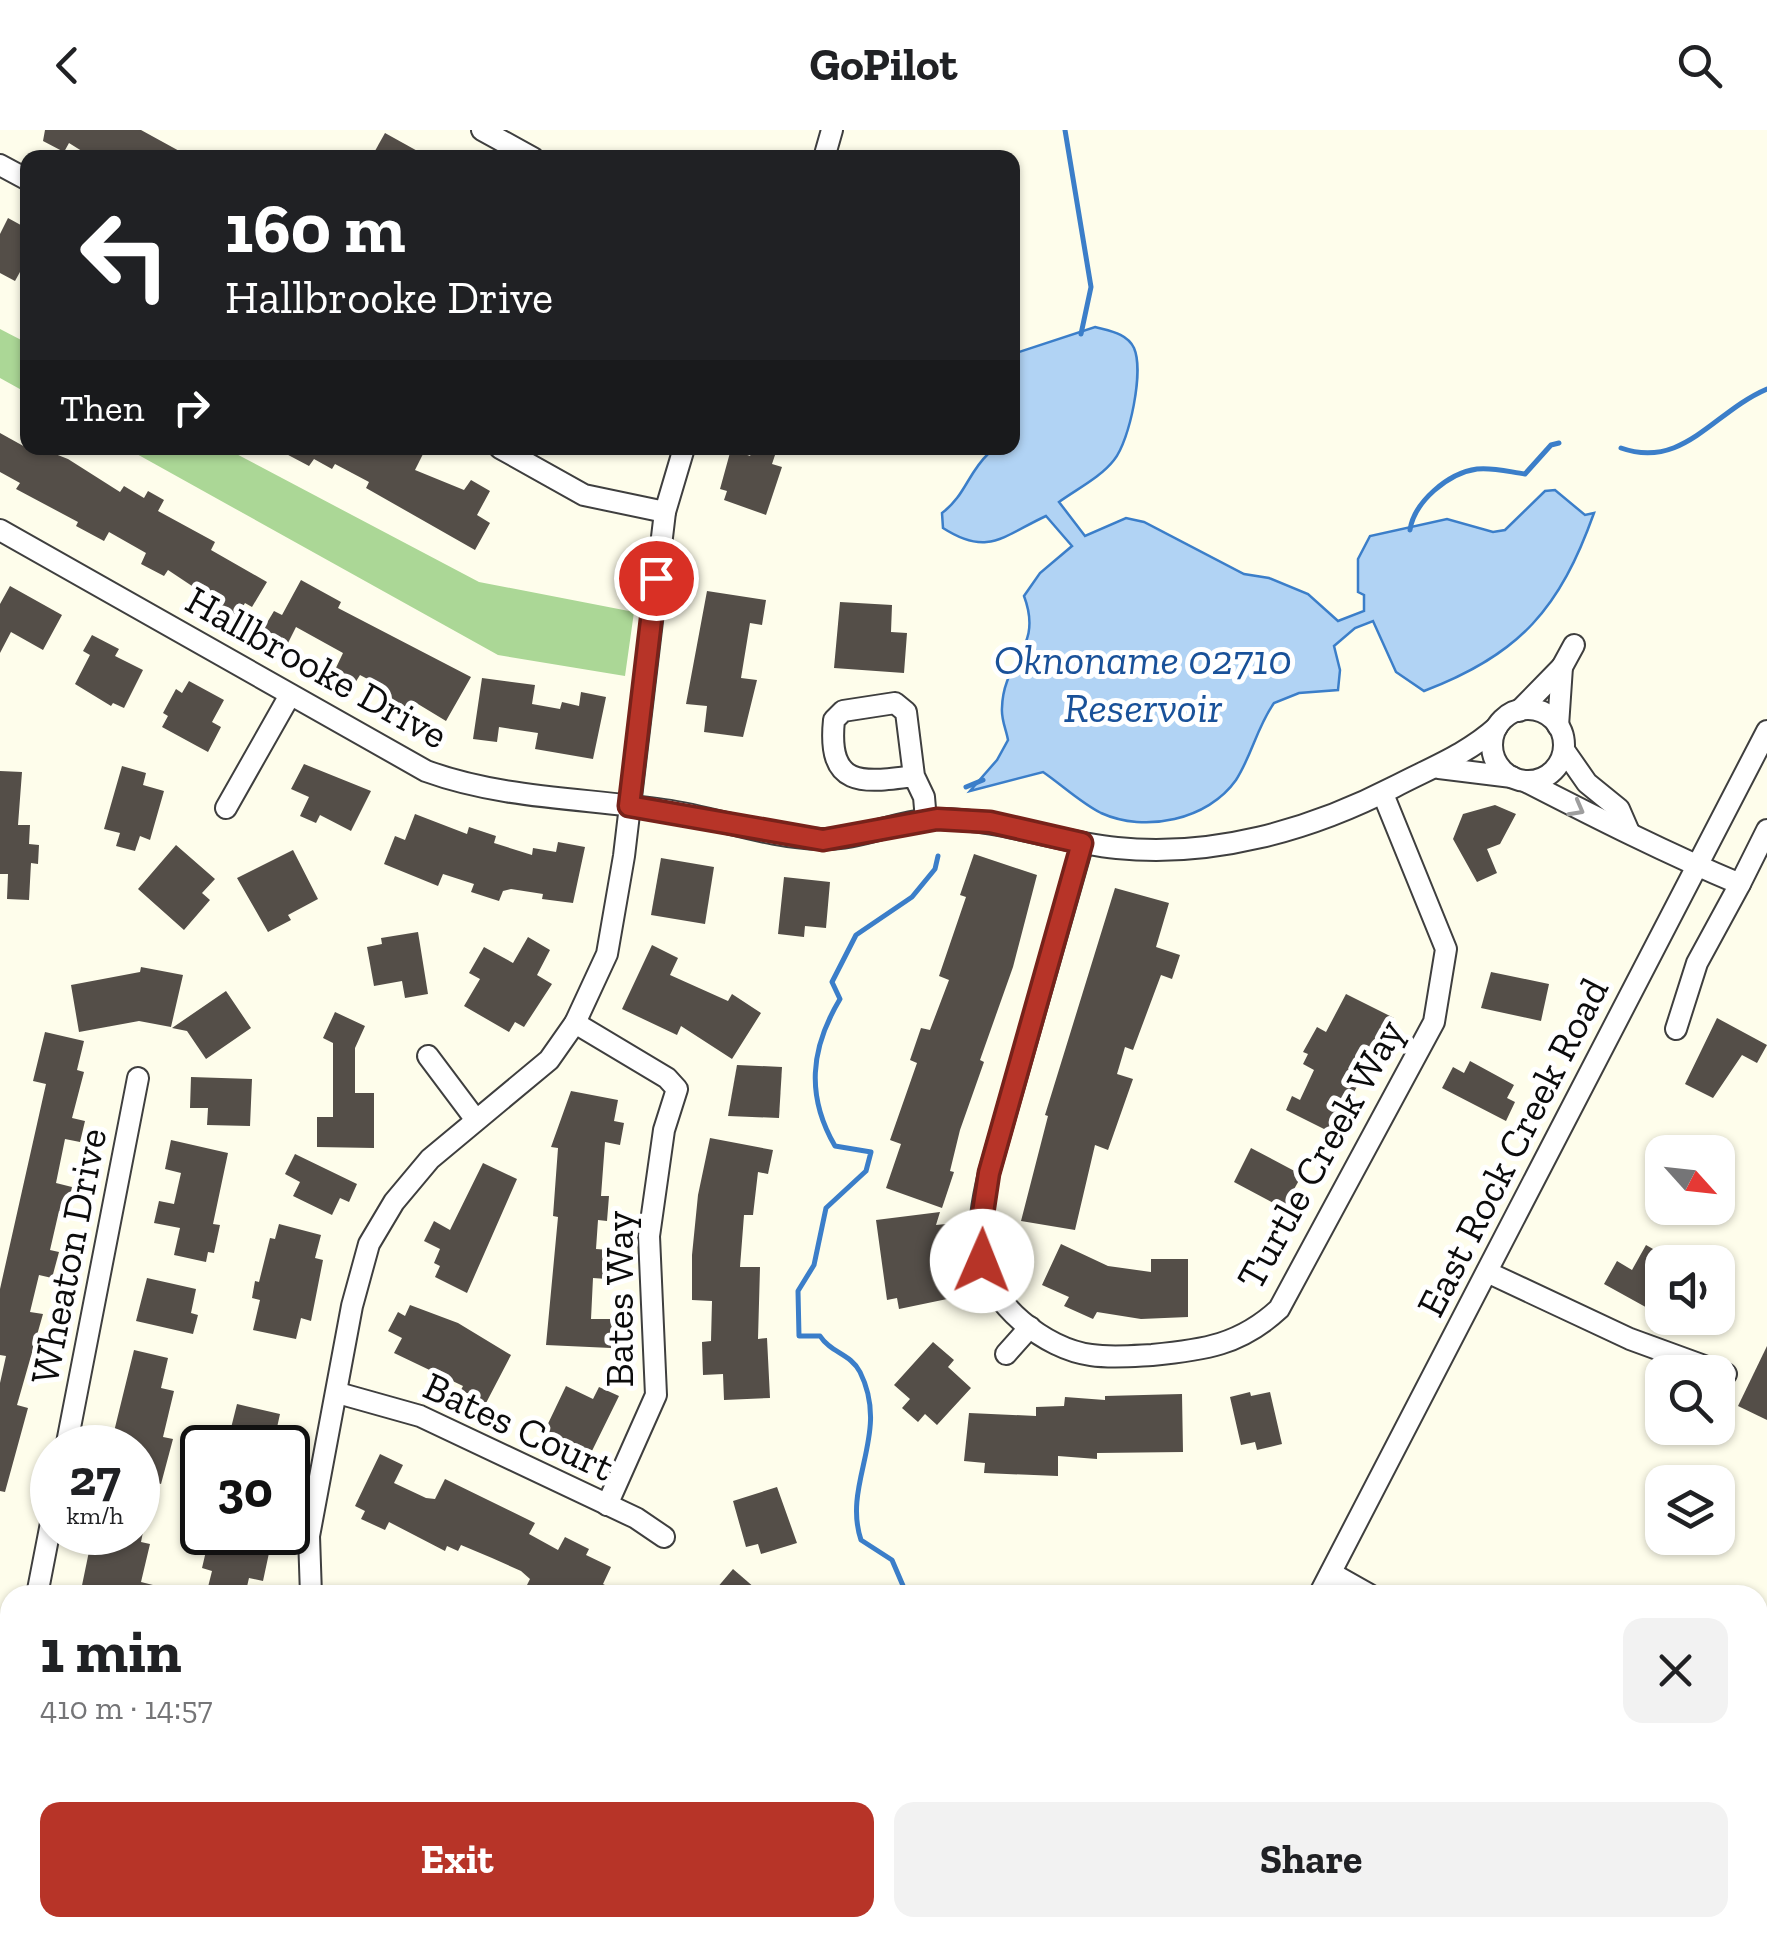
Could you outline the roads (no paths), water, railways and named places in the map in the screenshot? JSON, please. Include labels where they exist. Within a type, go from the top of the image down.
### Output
[{"type":"street","points":[[482,130],[518,150]]},
{"type":"street","points":[[512,455],[584,496],[665,512]]},
{"type":"street","points":[[311,1585],[309,1536],[362,1260],[378,1226],[409,1181],[549,1060],[575,1024],[599,977],[613,934],[665,512],[682,455]]},
{"type":"street","name":"Hallbrooke Drive","points":[[0,530],[290,695],[442,776],[491,788],[629,806],[823,840],[926,820],[990,822],[1082,843],[1154,850],[1218,845],[1320,819],[1440,768],[1519,711],[1562,667]]},
{"type":"street","points":[[1574,645],[1562,667],[1558,726],[1564,750],[1588,783],[1618,809],[1629,832]]},
{"type":"street","points":[[226,808],[290,695]]},
{"type":"street","points":[[914,776],[865,782],[845,775],[840,769],[834,720],[842,710],[895,703],[906,712],[914,776],[924,796],[926,820]]},
{"type":"street","points":[[1519,711],[1541,712],[1558,726]]},
{"type":"street","points":[[1498,727],[1493,748],[1496,761],[1519,780],[1611,828],[1629,832],[1740,884]]},
{"type":"street","name":"East Rock Creek Road","points":[[1324,1585],[1767,731]]},
{"type":"street","points":[[1440,768],[1519,780],[1548,776],[1564,750]]},
{"type":"street","name":"Turtle Creek Way","points":[[1082,843],[983,1199],[981,1252],[990,1280],[1030,1328],[1088,1355],[1209,1350],[1241,1339],[1279,1309],[1434,1022],[1446,949],[1383,794]]},
{"type":"street","points":[[1676,1029],[1692,975],[1767,830]]},
{"type":"street","name":"Bates Way","points":[[575,1024],[667,1078],[678,1089],[664,1130],[649,1236],[656,1395],[607,1505]]},
{"type":"street","points":[[428,1056],[476,1120]]},
{"type":"street","name":"Wheaton Drive","points":[[70,1425],[138,1078]]},
{"type":"street","points":[[1488,1272],[1630,1339],[1674,1355]]},
{"type":"street","points":[[1006,1354],[1030,1328]]},
{"type":"street","name":"Bates Court","points":[[338,1393],[420,1416],[607,1505],[664,1537]]},
{"type":"street","points":[[39,1585],[45,1555]]},
{"type":"street","points":[[1331,1572],[1353,1585]]},
{"type":"water","name":"Oknoname 02710 Reservoir","points":[[1095,327],[1117,333],[1134,348],[1134,405],[1120,450],[1102,472],[1059,502],[1085,536],[1126,518],[1144,522],[1244,574],[1269,578],[1308,594],[1338,621],[1364,611],[1364,595],[1358,592],[1358,559],[1370,536],[1447,519],[1493,532],[1505,530],[1545,491],[1555,490],[1585,515],[1594,513],[1567,576],[1551,601],[1533,624],[1487,661],[1424,691],[1396,672],[1373,621],[1355,628],[1334,646],[1340,670],[1338,690],[1299,693],[1274,703],[1236,780],[1224,794],[1193,813],[1156,822],[1118,819],[1094,809],[1043,772],[970,791],[997,760],[1008,740],[1002,708],[1004,691],[1029,629],[1024,596],[1040,573],[1072,546],[1046,516],[984,542],[959,537],[943,528],[942,513],[987,455],[1020,455],[1020,352]]},
{"type":"waterway","points":[[1065,130],[1091,287],[1081,334]]},
{"type":"waterway","points":[[1621,448],[1643,453],[1680,445],[1767,389]]},
{"type":"waterway","points":[[1410,530],[1425,499],[1455,476],[1483,469],[1525,474],[1551,445],[1559,443]]},
{"type":"waterway","points":[[966,787],[983,780]]},
{"type":"waterway","points":[[903,1585],[892,1560],[861,1540],[857,1498],[871,1416],[860,1372],[820,1336],[799,1336],[798,1291],[814,1265],[826,1208],[866,1171],[871,1152],[835,1146],[819,1109],[815,1072],[818,1054],[840,999],[832,982],[856,935],[912,897],[935,869],[938,856]]}]
